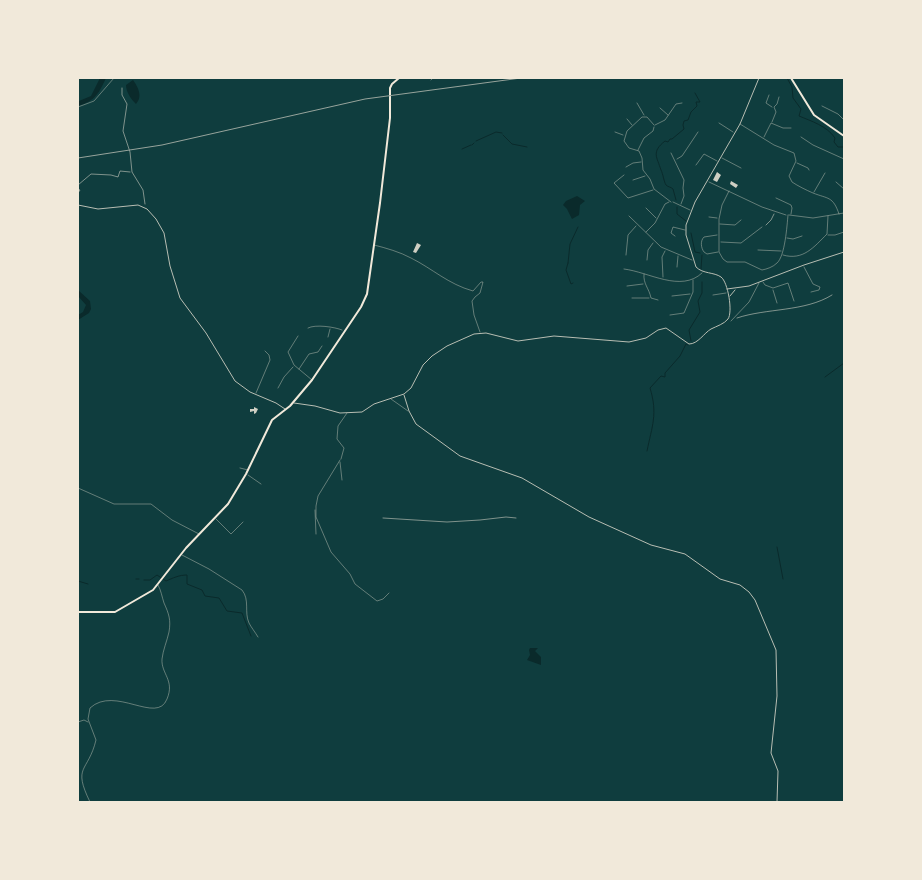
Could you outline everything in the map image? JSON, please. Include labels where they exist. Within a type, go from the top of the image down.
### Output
[{"type":"main road","points":[[78,612],[115,612],[152,592],[180,554],[215,519],[232,498],[246,474],[272,420],[293,403],[346,332],[366,298],[390,118],[390,86],[399,78]]},
{"type":"main road","points":[[791,78],[814,115],[844,136]]},
{"type":"street","points":[[78,106],[94,101],[114,78]]},
{"type":"street","points":[[293,403],[315,406],[340,413],[362,412],[374,404],[404,394],[411,388],[423,365],[432,356],[457,341],[480,333],[518,341],[554,336],[629,342],[646,338],[660,328],[666,328],[689,344],[692,344],[708,331],[727,320],[730,297],[724,279],[696,267],[685,230],[692,210],[707,181],[740,124],[759,78]]},
{"type":"street","points":[[769,96],[766,104],[774,107]]},
{"type":"street","points":[[774,107],[779,97]]},
{"type":"street","points":[[637,103],[644,112],[644,116],[654,126]]},
{"type":"street","points":[[682,103],[676,104],[662,122],[654,126],[653,131],[644,138],[638,150],[646,176],[654,189],[671,202],[692,210]]},
{"type":"street","points":[[822,106],[844,120]]},
{"type":"street","points":[[763,138],[776,112],[774,107]]},
{"type":"street","points":[[660,108],[668,115]]},
{"type":"street","points":[[638,150],[627,146],[624,141],[625,135],[644,116]]},
{"type":"street","points":[[627,119],[633,126]]},
{"type":"street","points":[[720,123],[734,133]]},
{"type":"street","points":[[771,123],[778,127],[791,128]]},
{"type":"street","points":[[740,124],[763,138],[791,151],[795,156],[795,163],[790,174],[792,182],[814,194],[829,198],[834,203],[839,214]]},
{"type":"street","points":[[615,132],[625,135]]},
{"type":"street","points":[[675,160],[682,156],[698,132]]},
{"type":"street","points":[[801,136],[813,145],[844,159]]},
{"type":"street","points":[[671,153],[684,180],[684,199],[680,206]]},
{"type":"street","points":[[696,165],[704,154],[718,162]]},
{"type":"street","points":[[720,158],[741,168]]},
{"type":"street","points":[[626,164],[627,167],[634,163],[642,162]]},
{"type":"street","points":[[795,163],[809,170]]},
{"type":"street","points":[[814,194],[825,173]]},
{"type":"street","points":[[624,175],[614,182],[628,198],[654,189]]},
{"type":"street","points":[[633,180],[646,176]]},
{"type":"street","points":[[707,181],[775,211],[791,216],[812,218],[844,212]]},
{"type":"street","points":[[836,182],[844,189]]},
{"type":"street","points":[[729,191],[722,205],[718,224],[719,252],[726,262],[745,262],[762,270],[776,264],[782,251],[788,215]]},
{"type":"street","points":[[776,198],[792,206],[791,216]]},
{"type":"street","points":[[645,233],[655,223],[665,204],[671,202]]},
{"type":"street","points":[[78,205],[98,209],[138,205],[150,211],[164,232],[170,266],[180,298],[210,338],[235,381],[255,395],[276,403],[285,409]]},
{"type":"street","points":[[646,208],[657,219]]},
{"type":"street","points":[[629,216],[654,242],[686,259],[694,260]]},
{"type":"street","points":[[781,255],[794,258],[808,252],[827,235],[829,230],[828,216]]},
{"type":"street","points":[[709,217],[719,219]]},
{"type":"street","points":[[718,224],[735,225],[741,220]]},
{"type":"street","points":[[626,255],[628,235],[638,225]]},
{"type":"street","points":[[675,236],[670,233],[675,225],[685,230]]},
{"type":"street","points":[[719,242],[741,243],[761,228],[758,226]]},
{"type":"street","points":[[827,235],[844,232]]},
{"type":"street","points":[[718,235],[704,237],[702,240],[704,252],[707,254],[719,252]]},
{"type":"street","points":[[785,238],[802,236]]},
{"type":"street","points":[[647,260],[648,250],[654,242]]},
{"type":"street","points":[[374,245],[410,257],[446,280],[472,291],[480,282],[483,282],[480,293],[474,296],[472,301],[480,333]]},
{"type":"street","points":[[663,278],[662,257],[665,249]]},
{"type":"street","points":[[758,250],[782,251]]},
{"type":"street","points":[[727,289],[763,282],[804,265],[844,252]]},
{"type":"street","points":[[677,267],[679,255]]},
{"type":"street","points":[[804,265],[813,284],[822,289],[811,292]]},
{"type":"street","points":[[624,269],[678,282],[692,279],[703,271]]},
{"type":"street","points":[[644,273],[644,284],[650,292],[651,298]]},
{"type":"street","points":[[670,316],[684,313],[692,294],[692,279]]},
{"type":"street","points":[[763,282],[765,285],[773,288],[788,283],[794,301]]},
{"type":"street","points":[[731,321],[749,302],[759,283]]},
{"type":"street","points":[[627,286],[644,284]]},
{"type":"street","points":[[730,297],[736,288]]},
{"type":"street","points":[[773,288],[777,303]]},
{"type":"street","points":[[713,295],[728,293]]},
{"type":"street","points":[[672,296],[692,294]]},
{"type":"street","points":[[632,298],[658,300]]},
{"type":"street","points":[[308,328],[313,326],[337,328],[346,332]]},
{"type":"street","points":[[328,337],[330,328]]},
{"type":"street","points":[[298,336],[288,351],[294,365],[312,380]]},
{"type":"street","points":[[299,369],[310,354],[318,352],[322,346]]},
{"type":"street","points":[[255,395],[270,360],[270,355],[265,352]]},
{"type":"street","points":[[278,388],[294,365]]},
{"type":"street","points":[[404,394],[409,411],[420,428],[465,458],[522,478],[590,516],[651,545],[685,554],[711,574],[740,586],[749,592],[755,600],[776,650],[777,696],[771,752],[778,771],[778,802]]},
{"type":"street","points":[[391,399],[409,411]]},
{"type":"street","points":[[316,534],[314,519],[316,506],[324,484],[344,451],[344,448],[337,439],[338,426],[347,413]]},
{"type":"street","points":[[340,460],[342,480]]},
{"type":"street","points":[[240,468],[248,470]]},
{"type":"street","points":[[246,474],[261,484]]},
{"type":"street","points":[[78,488],[114,504],[151,504],[172,520],[200,534]]},
{"type":"street","points":[[316,506],[318,526],[331,552],[350,574],[355,584],[377,601],[389,593]]},
{"type":"street","points":[[215,519],[231,534],[243,522]]},
{"type":"street","points":[[180,554],[242,590],[245,594],[248,620],[258,636]]},
{"type":"street","points":[[90,802],[82,786],[81,776],[96,740],[89,723],[90,708],[102,701],[121,701],[154,709],[165,704],[170,686],[162,663],[162,657],[170,619],[158,584]]},
{"type":"street","points":[[78,722],[84,720],[89,723]]},
{"type":"path","points":[[122,88],[122,95],[127,104],[123,131],[130,152],[132,172],[143,190],[145,205]]},
{"type":"path","points":[[78,185],[91,174],[118,177],[120,172],[132,172]]},
{"type":"path","points":[[78,189],[80,190],[78,193]]},
{"type":"path","points":[[761,228],[772,220],[775,211]]},
{"type":"path","points":[[736,319],[775,310],[801,307],[832,295]]},
{"type":"path","points":[[383,518],[453,522],[506,517],[516,518]]},
{"type":"water","points":[[100,78],[106,78],[96,96],[89,102],[78,106],[79,101],[91,96]]},
{"type":"water","points":[[133,80],[139,95],[136,104],[126,88],[126,85]]},
{"type":"water","points":[[577,196],[585,201],[580,205],[579,215],[572,219],[563,205],[566,201]]},
{"type":"water","points":[[78,290],[90,301],[91,309],[89,313],[78,320],[78,315],[83,312],[86,305],[78,296]]},
{"type":"water","points":[[530,648],[538,648],[535,651],[541,657],[541,665],[527,660],[530,655]]},
{"type":"building","points":[[717,172],[721,175],[717,182],[713,180]]},
{"type":"building","points":[[731,181],[738,185],[736,188],[730,184]]},
{"type":"building","points":[[417,243],[421,245],[416,253],[413,252]]},
{"type":"building","points":[[254,407],[258,409],[254,414],[254,411],[250,412],[250,409],[254,409]]},
{"type":"waterway","points":[[787,78],[792,87],[793,98],[801,109],[799,116],[823,127],[832,134],[835,138],[834,142],[838,147],[844,147]]},
{"type":"waterway","points":[[676,200],[673,189],[665,184],[656,155],[658,148],[665,141],[668,142],[684,129],[684,121],[688,120],[691,112],[697,106],[696,102],[700,102],[695,93]]},
{"type":"waterway","points":[[476,141],[496,132],[502,133]]},
{"type":"waterway","points":[[503,135],[512,144],[527,147]]},
{"type":"waterway","points":[[462,149],[471,145]]},
{"type":"waterway","points":[[677,207],[677,214],[686,221]]},
{"type":"waterway","points":[[568,263],[570,244],[578,227]]},
{"type":"waterway","points":[[691,233],[695,252],[700,253]]},
{"type":"waterway","points":[[701,269],[702,255]]},
{"type":"waterway","points":[[568,263],[566,270],[571,284],[573,283]]},
{"type":"waterway","points":[[691,341],[689,330],[700,312],[698,301],[702,293],[702,282]]},
{"type":"waterway","points":[[647,451],[654,413],[650,388],[661,376],[665,377],[665,373],[680,356],[686,344],[688,345]]},
{"type":"waterway","points":[[825,377],[844,363]]},
{"type":"waterway","points":[[777,547],[783,579]]},
{"type":"waterway","points":[[144,580],[150,580],[157,575],[166,581],[187,575],[187,584],[202,590],[205,596],[219,598],[227,611],[242,613],[251,636]]},
{"type":"waterway","points":[[78,581],[88,584]]},
{"type":"railway","points":[[78,158],[162,145],[365,99],[521,78]]}]
